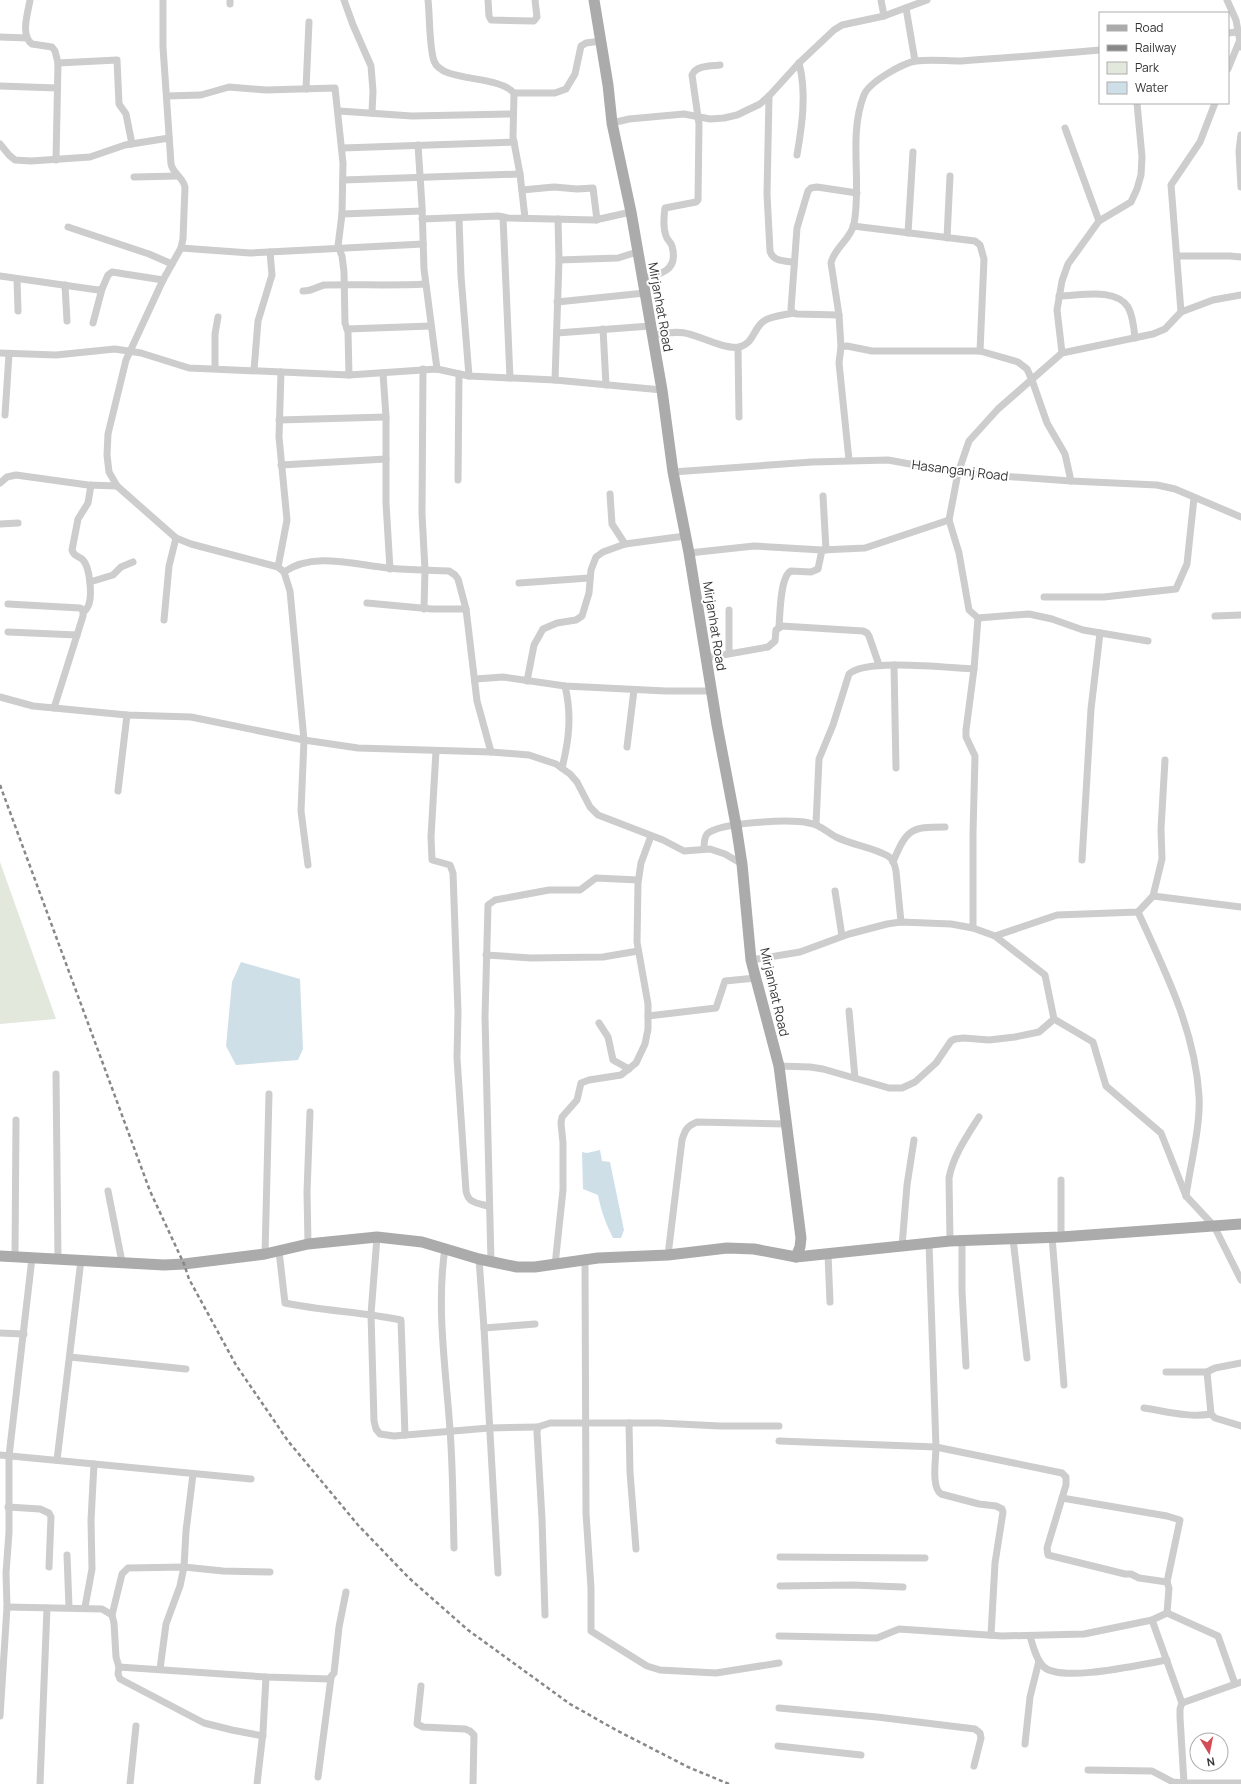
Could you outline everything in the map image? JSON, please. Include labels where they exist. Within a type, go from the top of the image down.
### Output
[{"type":"main road","name":"Mirjanhat Road","points":[[594,0],[608,85],[612,123],[631,212],[641,278],[662,390],[673,472],[689,553],[711,691],[736,825],[742,864],[751,960],[779,1066],[800,1238],[800,1247],[796,1257]]},
{"type":"main road","points":[[0,1256],[164,1265],[184,1264],[265,1254],[308,1244],[377,1237],[410,1240],[445,1248],[479,1259],[517,1267],[555,1265],[605,1257],[668,1254],[727,1248],[754,1249],[796,1257],[950,1241],[1056,1237],[1241,1224]]},
{"type":"street","points":[[30,0],[26,20],[27,38],[32,44],[48,46],[54,49],[58,63],[56,160]]},
{"type":"street","points":[[163,0],[162,26],[169,138],[172,168],[182,180],[185,187],[184,226],[181,248],[163,280],[124,368],[108,434],[108,467],[117,486],[176,538],[191,544],[281,570],[298,564],[342,561],[390,569],[449,571],[455,574],[460,585],[466,609],[477,701],[491,752]]},
{"type":"street","points":[[344,0],[371,66],[373,91],[372,113]]},
{"type":"street","points":[[428,0],[432,55],[440,69],[450,74],[485,80],[514,93],[556,93],[566,89],[575,74],[581,46],[586,43],[601,40]]},
{"type":"street","points":[[488,0],[489,16],[491,20],[534,21],[537,17],[535,0]]},
{"type":"street","points":[[881,0],[884,16]]},
{"type":"street","points":[[612,123],[684,114],[710,119],[730,117],[753,108],[769,96],[799,63],[834,30],[842,25],[884,16],[928,0]]},
{"type":"street","points":[[1227,0],[1238,21],[1237,32],[1240,45],[1229,68]]},
{"type":"street","points":[[906,8],[915,61]]},
{"type":"street","points":[[306,89],[309,22]]},
{"type":"street","points":[[1229,33],[1237,32]]},
{"type":"street","points":[[0,37],[27,38]]},
{"type":"street","points":[[849,460],[839,363],[841,347],[839,315],[831,263],[854,226],[857,193],[855,153],[860,112],[864,94],[870,85],[889,72],[915,61],[960,61],[1099,50]]},
{"type":"street","points":[[58,63],[117,60],[119,104],[127,116],[132,144]]},
{"type":"street","points":[[797,155],[803,118],[802,80],[799,63]]},
{"type":"street","points":[[641,278],[662,274],[669,268],[674,259],[672,244],[665,235],[665,208],[696,202],[698,200],[697,116],[692,79],[694,71],[698,68],[720,65]]},
{"type":"street","points":[[0,86],[58,88]]},
{"type":"street","points":[[167,96],[201,94],[225,87],[266,90],[335,88],[342,148],[342,214],[339,249],[342,256],[345,285],[345,323],[347,329],[349,375]]},
{"type":"street","points":[[514,93],[514,142],[520,174],[525,218]]},
{"type":"street","points":[[769,96],[767,194],[770,251],[771,255],[776,259],[794,262]]},
{"type":"street","points":[[1062,353],[1057,310],[1062,281],[1068,264],[1099,222],[1131,202],[1141,176],[1142,157],[1137,104]]},
{"type":"street","points":[[1181,312],[1171,186],[1200,142],[1215,104]]},
{"type":"street","points":[[338,111],[412,116],[513,114]]},
{"type":"street","points":[[1065,128],[1099,222]]},
{"type":"street","points":[[1241,135],[1241,187]]},
{"type":"street","points":[[0,144],[8,155],[15,160],[31,161],[90,157],[132,144],[169,138]]},
{"type":"street","points":[[342,148],[514,142]]},
{"type":"street","points":[[418,145],[425,284],[437,369]]},
{"type":"street","points":[[908,233],[913,152]]},
{"type":"street","points":[[343,180],[520,174]]},
{"type":"street","points":[[134,177],[178,176]]},
{"type":"street","points":[[947,238],[950,176]]},
{"type":"street","points":[[522,190],[554,187],[577,189],[593,188],[597,220]]},
{"type":"street","points":[[793,313],[791,310],[798,228],[808,191],[811,188],[817,187],[857,193]]},
{"type":"street","points":[[342,214],[422,211]]},
{"type":"street","points":[[422,219],[498,216],[597,220],[631,212]]},
{"type":"street","points":[[503,217],[510,378]]},
{"type":"street","points":[[459,218],[461,276],[469,376]]},
{"type":"street","points":[[555,380],[559,260],[558,219]]},
{"type":"street","points":[[854,226],[976,242],[980,245],[983,250],[980,351]]},
{"type":"street","points":[[68,227],[149,254],[172,264]]},
{"type":"street","points":[[181,248],[237,252],[270,252],[423,244]]},
{"type":"street","points":[[254,370],[258,321],[272,275],[270,252]]},
{"type":"street","points":[[559,260],[618,258],[637,252]]},
{"type":"street","points":[[1176,256],[1241,257]]},
{"type":"street","points":[[93,323],[102,289],[108,274],[112,272],[163,280]]},
{"type":"street","points":[[0,276],[98,290],[102,289]]},
{"type":"street","points":[[17,279],[18,311]]},
{"type":"street","points":[[303,291],[313,290],[320,286],[385,286],[425,284]]},
{"type":"street","points":[[65,285],[67,321]]},
{"type":"street","points":[[557,302],[644,293]]},
{"type":"street","points":[[1060,296],[1112,295],[1119,299],[1128,308],[1136,338]]},
{"type":"street","points":[[1148,641],[1083,630],[1052,619],[1029,614],[978,618],[969,610],[959,553],[949,520],[958,473],[969,441],[998,409],[1062,353],[1152,334],[1166,329],[1181,312],[1213,300],[1241,295]]},
{"type":"street","points":[[557,333],[603,329],[651,330],[688,333],[720,344],[738,348],[749,343],[760,324],[765,320],[793,313],[839,315]]},
{"type":"street","points":[[214,368],[215,334],[218,317]]},
{"type":"street","points":[[347,329],[430,326]]},
{"type":"street","points":[[603,329],[606,386]]},
{"type":"street","points":[[841,347],[847,346],[872,351],[980,351],[1018,362],[1027,369],[1047,423],[1065,454],[1071,481]]},
{"type":"street","points":[[738,348],[739,417]]},
{"type":"street","points":[[0,354],[63,354],[108,349],[131,351],[182,367],[349,375],[383,374],[423,369],[437,369],[469,376],[555,380],[606,386],[662,390]]},
{"type":"street","points":[[5,415],[9,354]]},
{"type":"street","points":[[423,369],[422,514],[426,570],[424,608]]},
{"type":"street","points":[[281,372],[279,420],[281,465],[287,520],[281,570],[290,591],[304,740],[301,811],[308,865]]},
{"type":"street","points":[[383,374],[386,417],[386,503],[390,569]]},
{"type":"street","points":[[458,480],[459,374]]},
{"type":"street","points":[[279,420],[386,417]]},
{"type":"street","points":[[281,465],[386,459]]},
{"type":"street","name":"Hasanganj Road","points":[[673,472],[849,460],[888,460],[958,473],[1157,485],[1174,489],[1241,517]]},
{"type":"street","points":[[0,483],[7,477],[16,474],[92,485],[117,486]]},
{"type":"street","points":[[54,708],[84,612],[90,604],[90,582],[85,563],[83,560],[74,555],[72,550],[78,519],[88,503],[92,485]]},
{"type":"street","points":[[610,494],[612,524],[625,544]]},
{"type":"street","points":[[706,658],[768,647],[775,641],[776,630],[779,627],[780,604],[786,575],[791,571],[811,572],[818,569],[824,550],[823,496]]},
{"type":"street","points":[[1044,597],[1104,597],[1169,591],[1176,589],[1180,583],[1187,564],[1194,498]]},
{"type":"street","points":[[689,553],[754,546],[824,550],[874,546],[949,520]]},
{"type":"street","points":[[0,524],[18,523]]},
{"type":"street","points":[[527,681],[534,645],[541,632],[548,626],[580,618],[587,601],[589,578],[596,556],[625,544],[685,536]]},
{"type":"street","points":[[164,620],[169,566],[176,538]]},
{"type":"street","points":[[90,582],[113,575],[121,567],[133,562]]},
{"type":"street","points":[[519,583],[589,578]]},
{"type":"street","points":[[367,603],[424,608],[466,609]]},
{"type":"street","points":[[8,604],[80,608],[84,612]]},
{"type":"street","points":[[729,610],[729,653]]},
{"type":"street","points":[[1215,616],[1241,615]]},
{"type":"street","points":[[973,928],[974,756],[966,737],[966,730],[974,670],[978,618]]},
{"type":"street","points":[[779,627],[863,631],[869,636],[878,665]]},
{"type":"street","points":[[8,632],[77,635]]},
{"type":"street","points":[[1082,860],[1091,709],[1100,633]]},
{"type":"street","points":[[816,824],[819,759],[833,725],[847,676],[856,669],[878,665],[974,670]]},
{"type":"street","points":[[894,666],[896,768]]},
{"type":"street","points":[[475,679],[503,677],[566,686],[634,690],[711,691]]},
{"type":"street","points":[[562,768],[568,745],[570,724],[566,686]]},
{"type":"street","points":[[627,747],[634,690]]},
{"type":"street","points":[[0,698],[33,706],[127,715],[191,717],[304,740],[377,749],[491,752],[529,755],[556,764],[562,768],[577,782],[590,807],[598,815],[652,836],[684,851],[704,849],[720,852],[742,864]]},
{"type":"street","points":[[118,791],[127,715]]},
{"type":"street","points":[[436,750],[431,837],[432,860],[450,865],[453,873],[458,1012],[458,1072],[466,1191],[467,1197],[471,1202],[488,1206]]},
{"type":"street","points":[[994,936],[1057,915],[1138,912],[1153,896],[1162,859],[1161,829],[1165,760]]},
{"type":"street","points":[[704,849],[705,839],[709,833],[736,825],[766,822],[799,822],[816,824],[850,843],[887,856],[893,862],[896,871],[901,922]]},
{"type":"street","points":[[893,862],[904,839],[913,830],[922,827],[945,827]]},
{"type":"street","points":[[555,1265],[563,1190],[562,1117],[576,1103],[580,1086],[584,1082],[621,1075],[629,1069],[640,1056],[645,1044],[648,1016],[644,972],[638,951],[638,880],[641,863],[652,836]]},
{"type":"street","points":[[491,1262],[488,1206],[485,1017],[488,905],[495,900],[558,889],[580,890],[596,878],[638,880]]},
{"type":"street","points":[[835,891],[842,936]]},
{"type":"street","points":[[1153,896],[1241,907]]},
{"type":"street","points":[[1138,912],[1174,991],[1194,1055],[1199,1097],[1198,1119],[1186,1196]]},
{"type":"street","points":[[751,960],[800,952],[874,926],[901,922],[951,924],[973,928],[994,936],[1045,975],[1054,1019],[1093,1042],[1106,1086],[1161,1133],[1186,1196],[1214,1226],[1241,1280]]},
{"type":"street","points":[[486,955],[531,958],[603,957],[638,951]]},
{"type":"street","points":[[648,1016],[716,1008],[725,981],[756,978]]},
{"type":"street","points":[[849,1011],[855,1078]]},
{"type":"street","points":[[779,1066],[810,1067],[889,1088],[902,1088],[915,1082],[936,1062],[951,1041],[955,1039],[964,1038],[989,1040],[1015,1037],[1039,1032],[1054,1019]]},
{"type":"street","points":[[599,1023],[608,1036],[613,1060],[629,1069]]},
{"type":"street","points":[[56,1074],[58,1259]]},
{"type":"street","points":[[265,1254],[269,1094]]},
{"type":"street","points":[[308,1244],[307,1192],[310,1112]]},
{"type":"street","points":[[950,1241],[949,1178],[951,1169],[954,1160],[979,1117]]},
{"type":"street","points":[[15,1257],[16,1120]]},
{"type":"street","points":[[668,1254],[682,1140],[685,1131],[690,1125],[697,1122],[786,1124]]},
{"type":"street","points":[[902,1246],[907,1185],[914,1140]]},
{"type":"street","points":[[1061,1180],[1056,1237],[1064,1385]]},
{"type":"street","points":[[108,1191],[122,1262]]},
{"type":"street","points":[[377,1237],[371,1314],[374,1421],[376,1429],[380,1434],[386,1436],[489,1428],[538,1427],[550,1423],[779,1426]]},
{"type":"street","points":[[1013,1239],[1027,1358]]},
{"type":"street","points":[[962,1241],[962,1291],[966,1366]]},
{"type":"street","points":[[929,1243],[936,1447],[935,1484],[938,1492],[941,1494],[979,1504],[996,1506],[1002,1509],[1003,1512],[995,1563],[991,1635]]},
{"type":"street","points":[[445,1248],[441,1273],[441,1295],[443,1347],[450,1431],[454,1548]]},
{"type":"street","points":[[279,1250],[285,1303],[313,1309],[371,1314],[401,1320],[405,1435]]},
{"type":"street","points":[[828,1254],[830,1302]]},
{"type":"street","points":[[0,1716],[7,1607],[3,1573],[9,1532],[9,1456],[32,1258]]},
{"type":"street","points":[[479,1259],[498,1572]]},
{"type":"street","points":[[57,1460],[81,1260]]},
{"type":"street","points":[[585,1260],[586,1513],[591,1588],[590,1626],[593,1633],[647,1666],[660,1670],[716,1673],[779,1663]]},
{"type":"street","points":[[484,1328],[535,1324]]},
{"type":"street","points":[[0,1333],[24,1334]]},
{"type":"street","points":[[70,1357],[186,1369]]},
{"type":"street","points":[[1166,1372],[1207,1372],[1215,1368],[1241,1363]]},
{"type":"street","points":[[1207,1372],[1211,1414],[1216,1418],[1241,1426]]},
{"type":"street","points":[[1144,1408],[1174,1413],[1211,1414]]},
{"type":"street","points":[[629,1423],[630,1472],[636,1549]]},
{"type":"street","points":[[538,1427],[536,1432],[542,1519],[545,1615]]},
{"type":"street","points":[[779,1441],[936,1447],[1062,1473],[1066,1477],[1066,1481],[1047,1548],[1047,1552],[1050,1556],[1125,1574],[1131,1574],[1139,1578],[1167,1582]]},
{"type":"street","points":[[0,1455],[251,1479]]},
{"type":"street","points":[[85,1607],[92,1569],[91,1520],[94,1464]]},
{"type":"street","points":[[160,1669],[166,1624],[180,1586],[184,1567],[186,1531],[193,1474]]},
{"type":"street","points":[[1062,1498],[1167,1516],[1180,1520],[1167,1582],[1169,1588],[1168,1613]]},
{"type":"street","points":[[8,1507],[40,1509],[50,1513],[50,1567]]},
{"type":"street","points":[[67,1555],[69,1607]]},
{"type":"street","points":[[780,1557],[925,1558]]},
{"type":"street","points":[[263,1736],[232,1730],[195,1719],[120,1679],[118,1674],[119,1667],[116,1657],[114,1622],[112,1615],[124,1570],[138,1567],[184,1567],[223,1571],[270,1572]]},
{"type":"street","points":[[780,1586],[852,1585],[903,1587]]},
{"type":"street","points":[[318,1776],[331,1678],[334,1673],[339,1627],[346,1592]]},
{"type":"street","points":[[7,1607],[85,1607],[102,1609],[112,1615]]},
{"type":"street","points":[[40,1784],[47,1608]]},
{"type":"street","points":[[779,1636],[877,1638],[899,1629],[1002,1636],[1084,1634],[1152,1620],[1168,1613],[1218,1636],[1238,1683],[1182,1703]]},
{"type":"street","points":[[1152,1620],[1182,1703],[1180,1717],[1184,1784]]},
{"type":"street","points":[[1030,1636],[1039,1661],[1044,1667],[1051,1670],[1077,1673],[1094,1672],[1167,1660]]},
{"type":"street","points":[[1025,1744],[1032,1684],[1039,1661]]},
{"type":"street","points":[[119,1667],[266,1677],[331,1678]]},
{"type":"street","points":[[257,1784],[263,1736],[266,1677]]},
{"type":"street","points":[[422,1686],[417,1724],[423,1727],[465,1729],[474,1734],[473,1784]]},
{"type":"street","points":[[779,1708],[877,1717],[975,1729],[979,1731],[981,1738],[974,1766]]},
{"type":"street","points":[[130,1784],[136,1726]]},
{"type":"street","points":[[778,1746],[861,1755]]},
{"type":"street","points":[[1088,1770],[1152,1771],[1173,1782],[1184,1784],[1241,1783]]},
{"type":"green space","points":[[0,862],[56,1019],[0,1024]]},
{"type":"water","points":[[241,962],[300,979],[303,1049],[298,1060],[236,1065],[226,1046],[232,982]]},
{"type":"water","points":[[600,1150],[602,1161],[610,1162],[624,1230],[621,1238],[613,1238],[604,1217],[598,1195],[583,1189],[582,1152],[587,1153]]},
{"type":"railway","points":[[0,785],[150,1191],[184,1264],[189,1279],[236,1365],[288,1441],[358,1525],[409,1578],[468,1630],[570,1704],[616,1730],[688,1767],[729,1784]]}]
